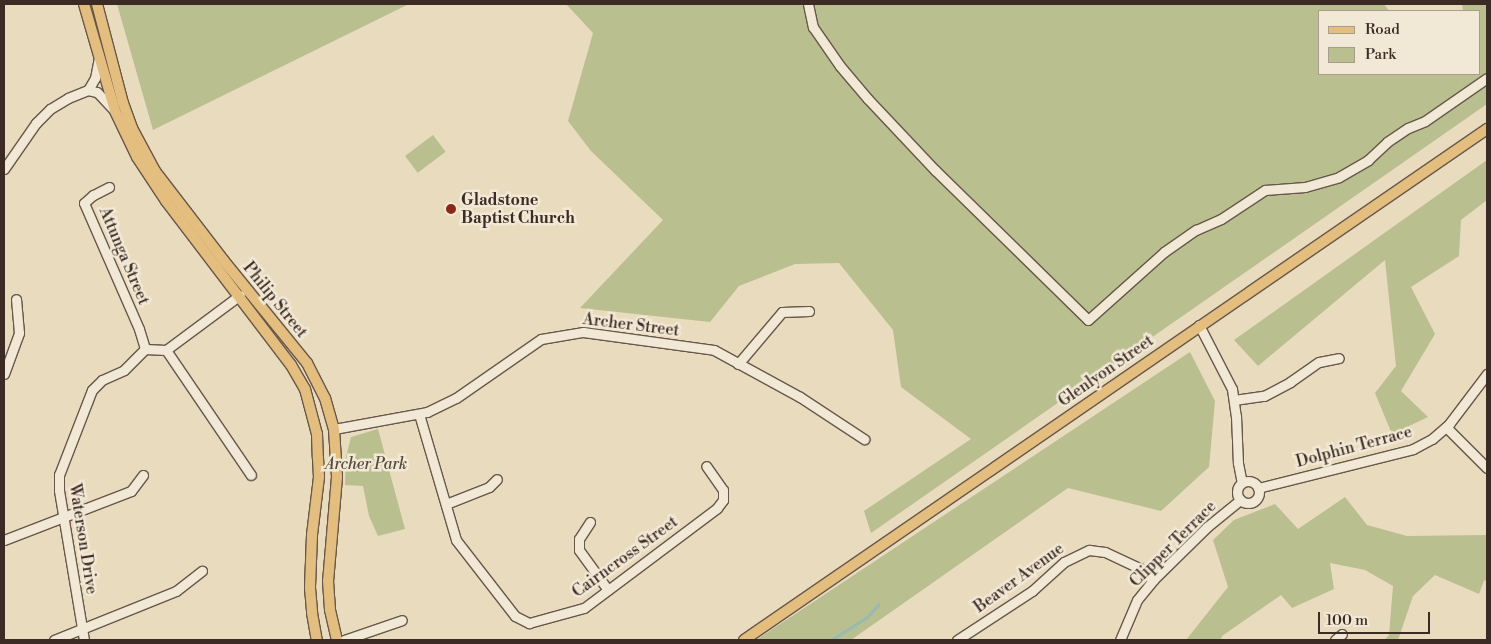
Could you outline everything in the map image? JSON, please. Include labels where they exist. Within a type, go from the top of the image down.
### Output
[{"type":"main road","name":"Philip Street","points":[[84,4],[115,111],[126,138],[149,178],[240,295],[291,365],[305,389],[312,412],[317,441],[319,477],[312,534],[310,588],[317,640]]},
{"type":"main road","name":"Philip Street","points":[[97,4],[123,104],[132,128],[151,164],[186,213],[307,362],[325,398],[334,429],[336,477],[328,581],[330,610],[337,640]]},
{"type":"main road","name":"Glenlyon Street","points":[[744,640],[1199,325],[1487,129]]},
{"type":"main road","points":[[317,441],[334,429]]},
{"type":"street","points":[[808,4],[813,27],[840,66],[868,99],[934,170],[1088,320],[1164,252],[1196,230],[1221,219],[1265,190],[1305,187],[1339,176],[1368,160],[1408,128],[1425,121],[1487,78]]},
{"type":"street","points":[[4,168],[36,123],[50,109],[68,98],[88,90],[95,78],[99,58]]},
{"type":"street","points":[[88,90],[102,95],[115,111]]},
{"type":"street","name":"Attunga Street","points":[[109,187],[93,195],[84,203],[139,329],[145,349]]},
{"type":"street","points":[[145,349],[166,350],[240,295]]},
{"type":"street","points":[[4,374],[19,333],[16,299]]},
{"type":"street","points":[[738,364],[782,312],[809,311]]},
{"type":"street","points":[[1199,325],[1232,389],[1238,463],[1242,483],[1238,489],[1240,500],[1247,503],[1254,502],[1258,496],[1258,488],[1253,482],[1242,483]]},
{"type":"street","name":"Archer Street","points":[[334,429],[419,414],[456,398],[541,339],[583,332],[714,350],[800,397],[864,439]]},
{"type":"street","name":"Waterson Drive","points":[[84,640],[63,516],[59,475],[92,390],[102,380],[124,370],[145,349]]},
{"type":"street","points":[[166,350],[251,475]]},
{"type":"street","points":[[1234,400],[1264,396],[1290,382],[1318,362],[1339,358]]},
{"type":"street","name":"Dolphin Terrace","points":[[1258,488],[1413,449],[1432,439],[1446,427],[1487,374]]},
{"type":"street","name":"Cairncross Street","points":[[419,414],[456,540],[515,616],[529,623],[575,612],[608,590],[721,503],[723,490],[706,466]]},
{"type":"street","points":[[1446,427],[1487,468]]},
{"type":"street","points":[[4,540],[131,491],[143,475]]},
{"type":"street","points":[[446,504],[489,487],[497,479]]},
{"type":"street","name":"Clipper Terrace","points":[[1120,640],[1137,600],[1153,580],[1207,527],[1240,500]]},
{"type":"street","points":[[590,522],[579,539],[579,550],[608,590]]},
{"type":"street","name":"Beaver Avenue","points":[[957,640],[1032,592],[1064,562],[1089,550],[1105,552],[1140,568],[1153,580]]},
{"type":"street","points":[[54,640],[176,591],[202,571]]},
{"type":"street","points":[[344,640],[402,620]]},
{"type":"green space","points":[[117,4],[409,4],[153,130]]},
{"type":"green space","points":[[566,4],[1384,4],[1388,10],[1318,10],[1318,75],[1481,75],[1481,10],[1463,10],[1462,4],[1487,4],[1487,104],[871,533],[864,511],[971,439],[901,387],[893,330],[839,263],[795,264],[739,286],[710,322],[580,308],[663,220],[591,151],[568,121],[593,33]]},
{"type":"green space","points":[[433,135],[446,152],[418,173],[405,156]]},
{"type":"green space","points":[[1487,160],[1487,200],[1461,220],[1459,256],[1411,287],[1435,334],[1401,391],[1428,417],[1392,434],[1375,393],[1396,366],[1385,260],[1258,366],[1234,340]]},
{"type":"green space","points":[[1190,352],[1215,401],[1209,467],[1161,511],[1068,488],[851,640],[756,640]]},
{"type":"green space","name":"Archer Park","points":[[378,429],[405,529],[378,536],[369,516],[363,486],[345,485],[346,457],[351,437]]},
{"type":"green space","points":[[1345,497],[1367,525],[1407,536],[1487,535],[1487,580],[1484,581],[1479,594],[1435,575],[1413,596],[1398,640],[1384,640],[1389,635],[1393,586],[1365,570],[1330,563],[1334,589],[1292,608],[1281,595],[1222,636],[1221,640],[1186,640],[1228,587],[1213,540],[1234,520],[1275,504],[1298,529]]},
{"type":"waterway","points":[[831,640],[866,618],[878,605]]},
{"type":"place","name":"Gladstone Baptist Church","points":[[451,209]]}]
